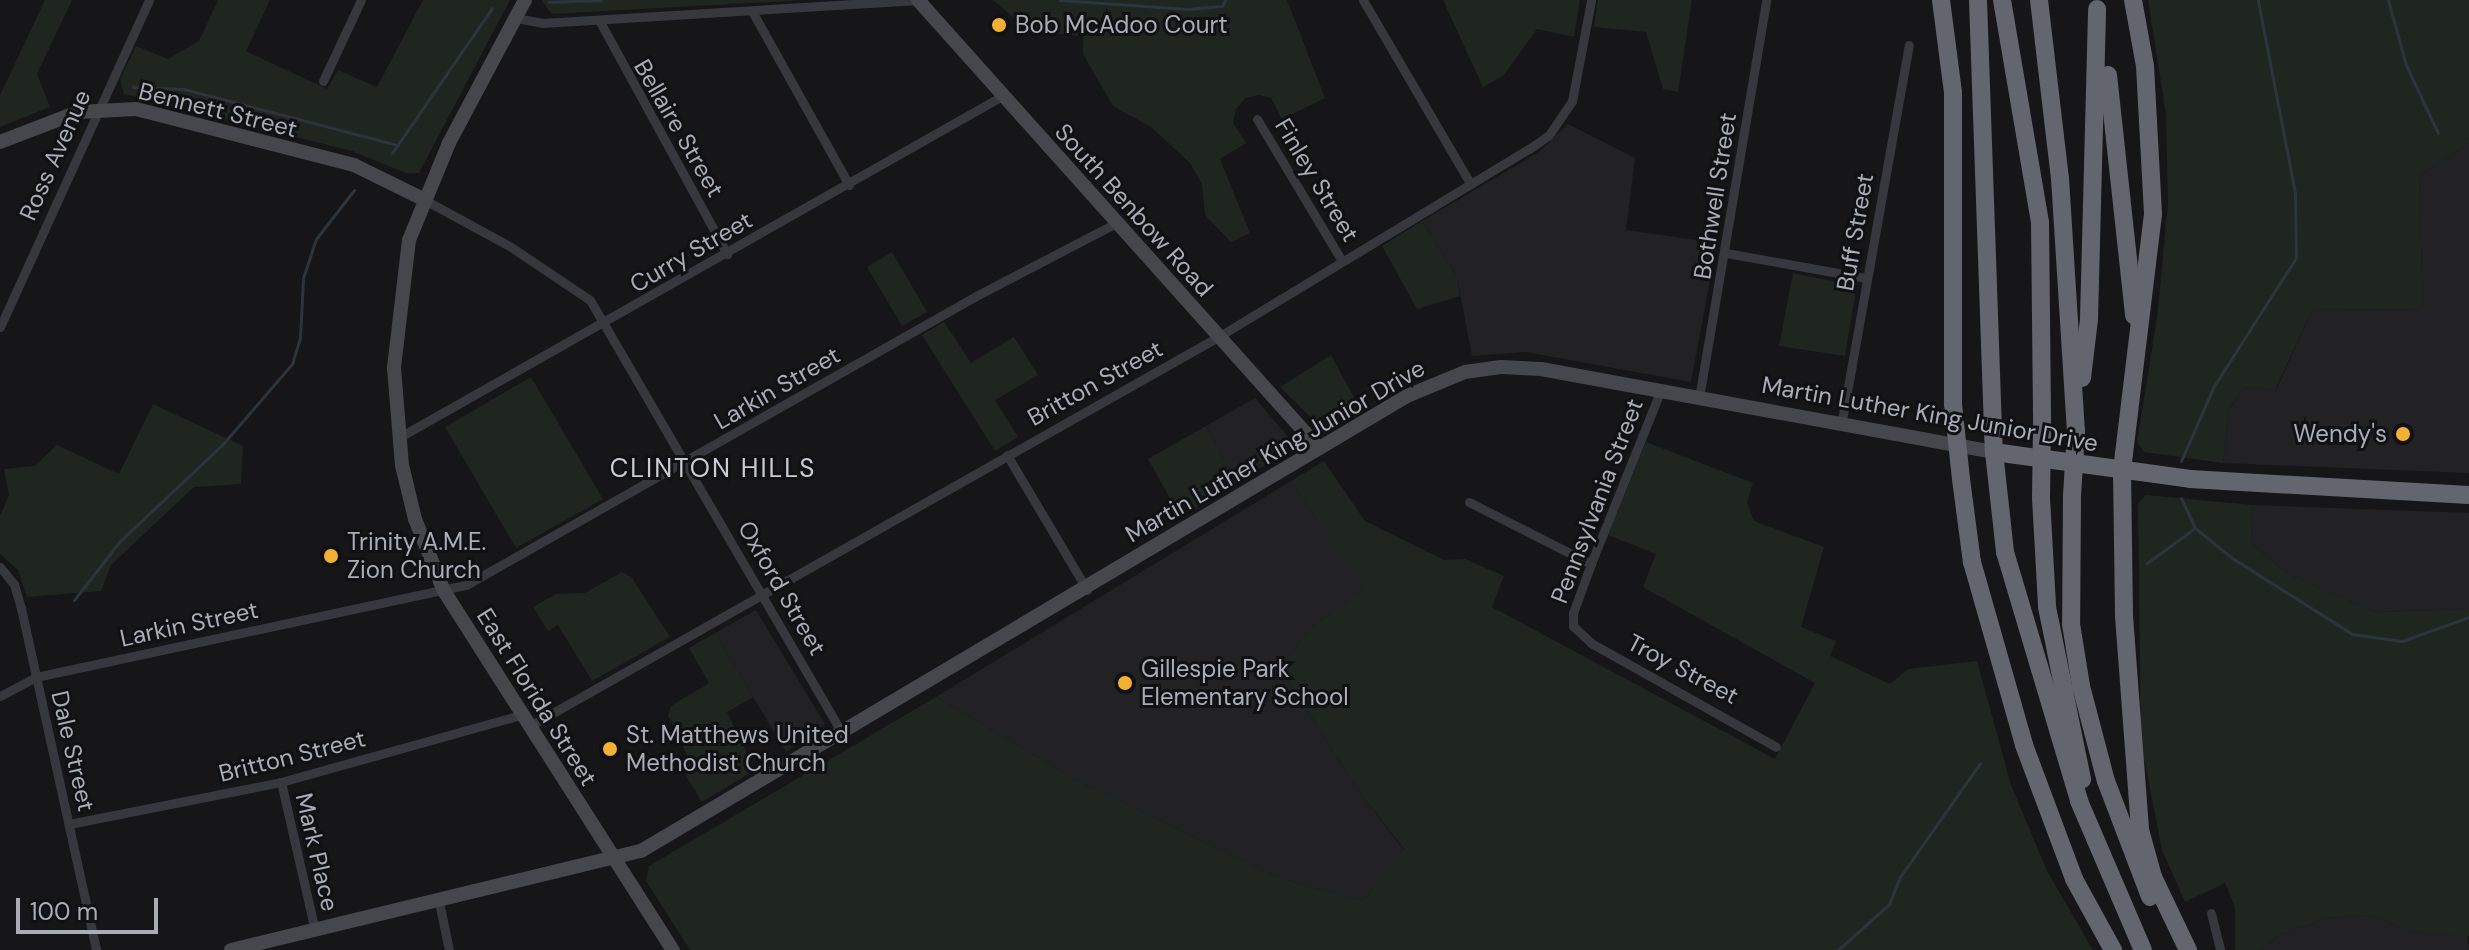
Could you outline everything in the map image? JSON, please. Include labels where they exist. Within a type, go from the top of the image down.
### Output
[{"type":"highway","points":[[1941,0],[1953,93],[1953,404],[1972,562],[2011,705],[2074,879],[2113,950]]},
{"type":"highway","points":[[1966,0],[1983,138]]},
{"type":"highway","points":[[1978,0],[1994,452],[2001,523],[2016,594],[2097,849],[2143,950]]},
{"type":"highway","points":[[2002,0],[2040,222],[2041,498],[2047,607],[2097,849]]},
{"type":"highway","points":[[2039,0],[2060,178],[2076,430]]},
{"type":"highway","points":[[2133,0],[2145,66],[2153,214],[2122,471],[2124,616],[2140,830],[2153,877],[2188,950]]},
{"type":"highway","points":[[2097,5],[2089,319],[2072,496],[2071,624],[2081,686],[2123,832],[2176,950]]},
{"type":"highway","points":[[2097,5],[2136,358]]},
{"type":"highway","name":"Martin Luther King Junior Drive","points":[[1994,452],[2122,471],[2469,495]]},
{"type":"main road","name":"East Florida Street","points":[[525,0],[423,199],[405,261],[395,343],[398,438],[415,519],[444,591],[614,862],[673,950]]},
{"type":"main road","name":"South Benbow Road","points":[[918,0],[1319,448]]},
{"type":"main road","name":"Bennett Street","points":[[0,142],[43,122],[97,109],[158,112],[337,160],[423,199]]},
{"type":"main road","name":"Martin Luther King Junior Drive","points":[[233,950],[614,862],[698,821],[1427,386],[1492,368],[1541,369],[1994,452]]},
{"type":"street","name":"Ross Avenue","points":[[0,327],[149,0]]},
{"type":"street","points":[[323,81],[361,0]]},
{"type":"street","points":[[515,18],[542,23],[753,13],[918,0]]},
{"type":"street","points":[[1363,0],[1470,183]]},
{"type":"street","name":"Britton Street","points":[[69,824],[281,782],[525,721],[763,596],[1218,337],[1529,149],[1562,120],[1579,73],[1591,0]]},
{"type":"street","name":"Bothwell Street","points":[[1699,398],[1726,253],[1766,0]]},
{"type":"street","points":[[753,13],[849,185]]},
{"type":"street","name":"Bellaire Street","points":[[599,20],[727,254]]},
{"type":"street","name":"Buff Street","points":[[1841,426],[1909,45]]},
{"type":"street","name":"Curry Street","points":[[398,438],[607,323],[1002,96]]},
{"type":"street","name":"Finley Street","points":[[1257,119],[1342,261]]},
{"type":"street","name":"Oxford Street","points":[[423,199],[570,285],[607,323],[842,733]]},
{"type":"street","name":"Larkin Street","points":[[0,696],[36,677],[444,591],[506,564],[976,296],[1116,223]]},
{"type":"street","points":[[1726,253],[1867,278]]},
{"type":"street","name":"Pennsylvania Street","points":[[1573,626],[1573,613],[1591,564],[1660,392]]},
{"type":"street","points":[[1007,455],[1087,590]]},
{"type":"street","points":[[1469,502],[1591,564]]},
{"type":"street","name":"Dale Street","points":[[0,567],[14,584],[96,950]]},
{"type":"street","name":"Troy Street","points":[[1573,626],[1591,643],[1776,747]]},
{"type":"street","name":"Mark Place","points":[[281,782],[315,931]]},
{"type":"street","points":[[439,902],[449,950]]},
{"type":"street","points":[[2211,913],[2220,950]]},
{"type":"shaded area","points":[[45,0],[72,0],[37,74],[50,107],[0,127],[0,95]]},
{"type":"shaded area","points":[[218,0],[270,0],[246,51],[327,89],[338,70],[377,87],[423,0],[510,0],[419,173],[406,173],[352,151],[124,94],[120,79],[136,46],[168,59],[199,41]]},
{"type":"shaded area","points":[[541,0],[807,0],[552,14]]},
{"type":"shaded area","points":[[993,0],[1287,0],[1325,98],[1282,119],[1271,98],[1259,95],[1245,98],[1236,109],[1233,123],[1246,143],[1220,159],[1250,233],[1231,242],[1205,215],[1202,184],[1190,163],[1151,127],[1113,106],[1083,54],[1083,36],[1029,31]]},
{"type":"shaded area","points":[[1443,0],[1580,0],[1574,37],[1537,29],[1503,76],[1483,87]]},
{"type":"shaded area","points":[[1598,0],[1692,0],[1678,92],[1663,89],[1646,32],[1594,27]]},
{"type":"shaded area","points":[[2148,0],[2469,0],[2469,143],[2419,175],[2423,309],[2312,310],[2275,390],[2244,387],[2229,409],[2223,463],[2144,452],[2137,442],[2157,318],[2168,204],[2166,114]]},
{"type":"shaded area","points":[[1568,124],[1635,158],[1626,230],[1717,243],[1691,382],[1526,352],[1472,356],[1457,277],[1422,221],[1539,152]]},
{"type":"shaded area","points":[[2469,143],[2469,473],[2223,463],[2229,410],[2244,387],[2276,390],[2312,310],[2423,309],[2419,175]]},
{"type":"shaded area","points":[[1422,221],[1457,277],[1460,296],[1417,309],[1382,246]]},
{"type":"shaded area","points":[[892,252],[927,312],[902,326],[867,267]]},
{"type":"shaded area","points":[[1793,273],[1852,285],[1856,291],[1845,356],[1779,346]]},
{"type":"shaded area","points":[[944,322],[971,363],[1014,337],[1038,375],[995,400],[1018,437],[995,451],[922,335]]},
{"type":"shaded area","points":[[1331,355],[1360,409],[1324,430],[1280,387]]},
{"type":"shaded area","points":[[531,377],[603,499],[516,548],[445,427]]},
{"type":"shaded area","points":[[1255,398],[1295,445],[1237,483],[1206,426]]},
{"type":"shaded area","points":[[153,404],[243,446],[241,484],[194,487],[111,565],[101,591],[27,597],[18,570],[0,554],[0,516],[9,495],[4,469],[35,466],[57,445],[119,474]]},
{"type":"shaded area","points":[[1206,426],[1237,483],[1181,518],[1148,459]]},
{"type":"shaded area","points":[[1646,442],[1753,483],[1747,503],[1754,521],[1824,547],[1801,627],[1836,641],[1830,656],[1890,684],[1908,669],[1977,661],[2011,785],[2047,871],[2093,950],[690,950],[646,881],[649,866],[936,697],[1080,782],[1279,878],[1364,901],[1404,849],[1361,794],[1280,668],[1311,628],[1363,589],[1291,481],[1324,461],[1365,521],[1444,560],[1465,559],[1504,576],[1492,607],[1775,759],[1815,683],[1643,587],[1656,554],[1608,535]]},
{"type":"shaded area","name":"Gillespie Park Elementary School","points":[[1291,481],[1364,589],[1311,628],[1280,668],[1361,794],[1404,850],[1364,901],[1279,878],[1080,782],[936,697]]},
{"type":"shaded area","points":[[2146,495],[2253,505],[2251,543],[2288,574],[2375,612],[2469,609],[2469,936],[2406,930],[2370,915],[2328,918],[2279,935],[2260,950],[2235,950],[2235,907],[2225,883],[2185,902],[2162,850],[2141,744],[2138,503]]},
{"type":"shaded area","points":[[2253,505],[2469,513],[2469,609],[2375,612],[2288,574],[2251,543]]},
{"type":"shaded area","points":[[622,572],[632,578],[670,637],[592,681],[558,625],[548,631],[533,607],[556,594],[585,593]]},
{"type":"shaded area","points":[[756,610],[825,724],[786,752],[715,633]]},
{"type":"shaded area","points":[[715,633],[753,697],[727,712],[755,770],[702,802],[686,776],[688,757],[668,715],[671,706],[709,683],[689,648]]},
{"type":"shaded area","points":[[2370,915],[2406,930],[2467,935],[2469,950],[2260,950],[2279,935],[2328,918]]},
{"type":"waterway","points":[[548,2],[601,0]]},
{"type":"waterway","points":[[1060,0],[1187,9],[1222,6],[1225,0]]},
{"type":"waterway","points":[[2181,461],[2214,386],[2296,258],[2295,193],[2258,0]]},
{"type":"waterway","points":[[2388,0],[2406,65],[2438,133]]},
{"type":"waterway","points":[[392,153],[492,8]]},
{"type":"waterway","points":[[133,87],[184,89],[398,145]]},
{"type":"waterway","points":[[74,600],[120,541],[222,445],[292,364],[300,338],[303,278],[316,239],[354,190]]},
{"type":"waterway","points":[[2181,498],[2195,528],[2232,558],[2352,634],[2402,641],[2469,617]]},
{"type":"waterway","points":[[2147,563],[2195,528]]},
{"type":"waterway","points":[[1838,950],[1889,904],[1900,877],[1980,763]]},
{"type":"place","name":"Bob McAdoo Court","points":[[999,25]]},
{"type":"place","name":"Wendy's","points":[[2403,434]]},
{"type":"place","name":"Trinity A.M.E. Zion Church","points":[[331,556]]},
{"type":"place","name":"Gillespie Park Elementary School","points":[[1125,683]]},
{"type":"place","name":"St. Matthews United Methodist Church","points":[[610,749]]},
{"type":"district","name":"CLINTON HILLS","points":[[713,469]]}]
